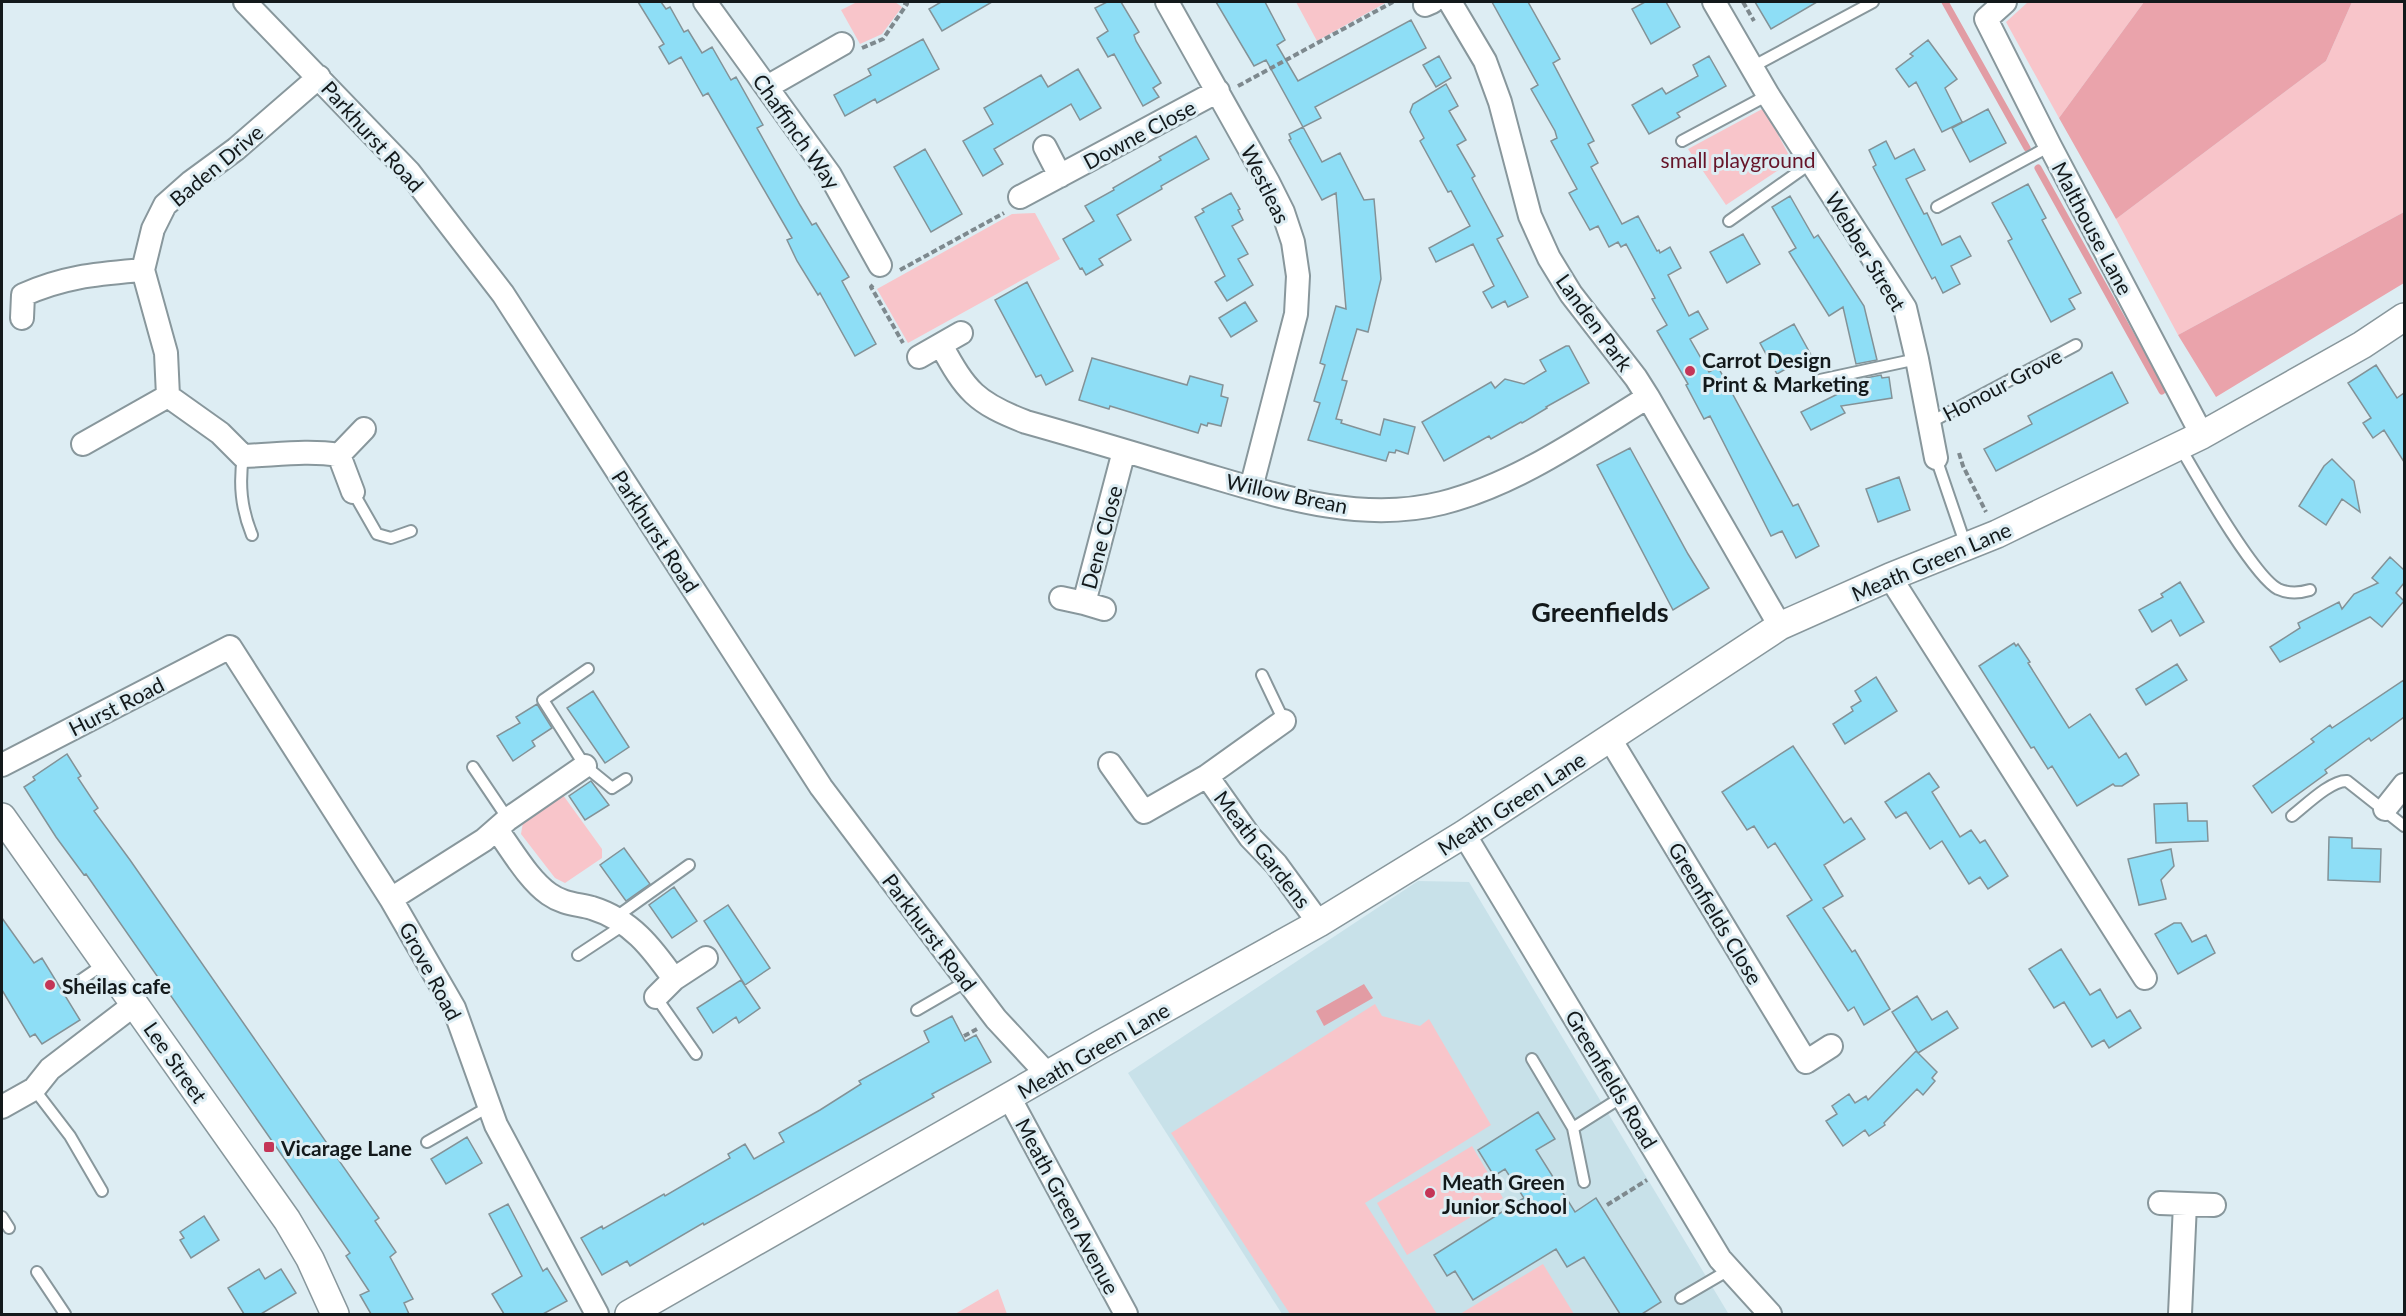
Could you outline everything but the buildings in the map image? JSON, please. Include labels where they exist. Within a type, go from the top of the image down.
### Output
[{"type":"street","name":"Parkhurst Road","points":[[245,2],[409,172],[503,294],[821,787],[996,1019],[1048,1075]]},
{"type":"street","name":"Chaffinch Way","points":[[705,2],[830,175],[884,271]]},
{"type":"street","name":"Westleas","points":[[1167,2],[1283,212],[1293,242],[1298,276],[1296,314],[1251,488]]},
{"type":"street","name":"Landen Park","points":[[1450,2],[1485,61],[1500,102],[1530,216],[1549,258],[1571,294],[1648,397],[1780,626]]},
{"type":"street","name":"Webber Street","points":[[1714,2],[1768,95],[1905,308],[1936,458]]},
{"type":"street","name":"Malthouse Lane","points":[[2005,2],[1986,19],[2050,146],[2191,440]]},
{"type":"street","points":[[767,87],[842,44]]},
{"type":"street","name":"Baden Drive","points":[[168,396],[166,353],[143,270],[153,229],[165,205],[190,182],[236,149],[319,77]]},
{"type":"street","name":"Downe Close","points":[[1020,197],[1219,94]]},
{"type":"street","name":"Downe Close","points":[[1045,147],[1060,176]]},
{"type":"street","points":[[22,318],[15,288],[81,276],[143,270]]},
{"type":"street","name":"Meath Green Lane","points":[[629,1314],[1319,923],[1464,834],[1780,626],[1890,577],[1997,534],[2191,440],[2362,345],[2404,317]]},
{"type":"street","points":[[919,357],[961,333]]},
{"type":"street","name":"Willow Brean","points":[[941,345],[964,383],[975,396],[995,410],[1026,422],[1251,488],[1343,508],[1392,510],[1440,503],[1479,491],[1523,471],[1648,397]]},
{"type":"street","points":[[83,444],[168,396],[220,433],[243,456],[291,453],[339,455]]},
{"type":"street","points":[[339,455],[364,429]]},
{"type":"street","name":"Dene Close","points":[[1061,598],[1094,606],[1124,451]]},
{"type":"street","points":[[339,455],[352,492]]},
{"type":"street","points":[[1890,577],[2145,978]]},
{"type":"street","name":"Hurst Road","points":[[2,765],[230,647]]},
{"type":"street","name":"Grove Road","points":[[230,647],[391,899],[453,1008],[496,1125],[597,1314]]},
{"type":"street","name":"Meath Gardens","points":[[1110,764],[1144,812],[1207,776],[1284,721]]},
{"type":"street","name":"Greenfields Close","points":[[1610,739],[1806,1062],[1831,1046]]},
{"type":"street","points":[[391,899],[484,840],[502,824],[585,766]]},
{"type":"street","name":"Meath Gardens","points":[[1207,776],[1250,837],[1276,864],[1319,923]]},
{"type":"street","points":[[2385,809],[2404,785]]},
{"type":"street","name":"Lee Street","points":[[2,817],[287,1220],[310,1259],[335,1314]]},
{"type":"street","points":[[502,824],[536,881],[548,894],[563,903],[592,908],[621,921],[648,942],[674,979]]},
{"type":"street","name":"Greenfields Road","points":[[1464,834],[1720,1259],[1770,1314]]},
{"type":"street","points":[[656,997],[674,979],[706,958]]},
{"type":"street","points":[[2,1107],[34,1089],[50,1069],[135,1004]]},
{"type":"street","name":"Meath Green Avenue","points":[[1009,1098],[1126,1314]]},
{"type":"street","points":[[2160,1203],[2214,1205]]},
{"type":"street","points":[[2180,1314],[2185,1204]]},
{"type":"lane","points":[[1752,67],[1873,2]]},
{"type":"lane","points":[[1682,141],[1768,95]]},
{"type":"lane","points":[[1936,207],[2050,146]]},
{"type":"lane","points":[[1729,221],[1811,163]]},
{"type":"lane","name":"Honour Grove","points":[[1929,423],[2076,345]]},
{"type":"lane","points":[[1820,380],[1917,359]]},
{"type":"lane","points":[[2191,440],[2241,547],[2265,578],[2279,589],[2288,592],[2310,590]]},
{"type":"lane","points":[[243,456],[239,479],[240,492],[245,518],[252,535]]},
{"type":"lane","points":[[1936,458],[1966,546]]},
{"type":"lane","points":[[352,492],[377,534],[391,538],[411,531]]},
{"type":"lane","points":[[588,669],[543,700],[585,766],[612,788],[626,779]]},
{"type":"lane","name":"Meath Gardens","points":[[1262,675],[1284,721]]},
{"type":"lane","points":[[473,767],[502,824]]},
{"type":"lane","points":[[2292,816],[2341,781],[2347,781],[2404,825]]},
{"type":"lane","points":[[578,956],[688,865]]},
{"type":"lane","points":[[72,986],[105,963]]},
{"type":"lane","points":[[917,1010],[967,981]]},
{"type":"lane","points":[[656,997],[696,1054]]},
{"type":"lane","points":[[1532,1059],[1573,1128],[1584,1182]]},
{"type":"lane","points":[[34,1089],[70,1136],[102,1191]]},
{"type":"lane","points":[[1573,1128],[1622,1097]]},
{"type":"lane","points":[[426,1142],[490,1106]]},
{"type":"lane","points":[[2,1217],[9,1228]]},
{"type":"lane","points":[[1682,1298],[1729,1270]]},
{"type":"lane","points":[[37,1272],[65,1314]]},
{"type":"path","points":[[842,44],[852,39],[858,50],[883,39],[907,4],[902,2]]},
{"type":"path","points":[[1219,94],[1393,2]]},
{"type":"path","points":[[919,357],[907,350],[871,287],[884,271],[1023,202],[1020,197]]},
{"type":"path","points":[[1607,1205],[1666,1168]]},
{"type":"shaded area","points":[[2144,2],[2352,2],[2326,61],[2116,219],[2059,118]]},
{"type":"shaded area","points":[[2404,212],[2404,283],[2216,397],[2178,335]]},
{"type":"shaded area","name":"Meath Green Junior School","points":[[1418,881],[1469,882],[1728,1313],[1282,1314],[1128,1073]]},
{"type":"shaded area","points":[[1364,984],[1373,998],[1324,1026],[1316,1011]]},
{"type":"green space","points":[[857,2],[895,2],[902,7],[882,34],[860,44],[841,10]]},
{"type":"green space","points":[[1296,2],[1387,2],[1317,41]]},
{"type":"green space","points":[[2028,2],[2144,2],[2059,118],[2006,22]]},
{"type":"green space","points":[[2352,2],[2404,2],[2404,212],[2178,335],[2116,219],[2326,61]]},
{"type":"green space","name":"small playground","points":[[1764,108],[1792,161],[1726,205],[1688,149]]},
{"type":"green space","points":[[1035,213],[1060,259],[908,343],[877,289],[1012,214]]},
{"type":"green space","points":[[563,795],[602,849],[602,858],[565,883],[555,878],[521,834],[523,822]]},
{"type":"green space","points":[[1375,1004],[1382,1016],[1420,1026],[1429,1019],[1491,1125],[1365,1203],[1437,1314],[1290,1314],[1171,1133]]},
{"type":"green space","points":[[1472,1146],[1503,1198],[1407,1255],[1377,1203]]},
{"type":"green space","points":[[1543,1264],[1574,1314],[1460,1314]]},
{"type":"green space","points":[[998,1289],[1007,1314],[955,1314]]},
{"type":"waterway","points":[[1945,2],[2027,148]]},
{"type":"waterway","points":[[2038,168],[2162,391]]},
{"type":"place","name":"Carrot Design Print & Marketing","points":[[1690,371]]},
{"type":"place","name":"Sheilas cafe","points":[[50,985]]},
{"type":"place","name":"Vicarage Lane","points":[[269,1147]]},
{"type":"place","name":"Meath Green Junior School","points":[[1430,1193]]},
{"type":"district","name":"Greenfields","points":[[1600,611]]}]
